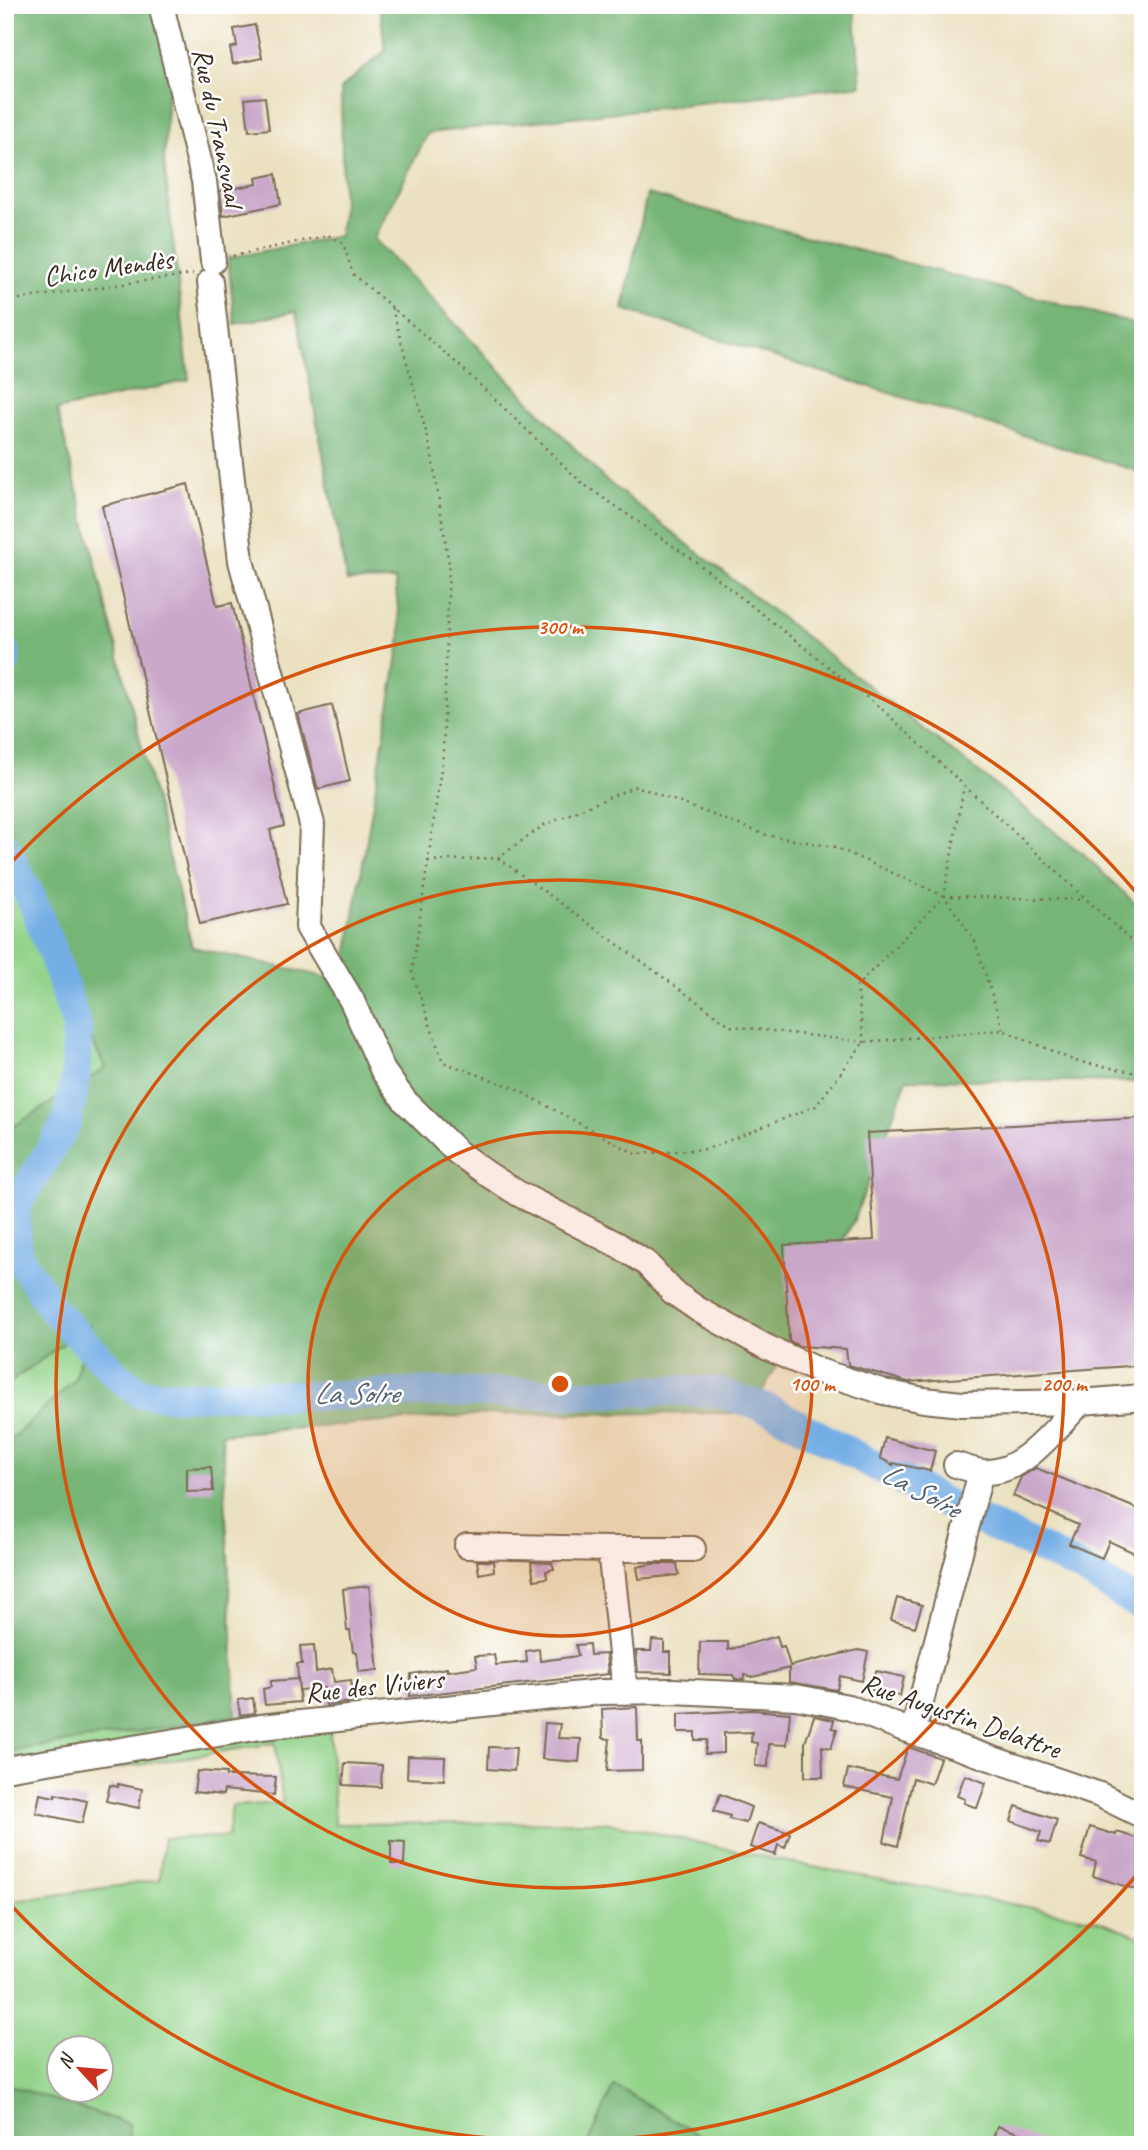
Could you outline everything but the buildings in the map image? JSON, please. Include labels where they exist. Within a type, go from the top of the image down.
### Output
[{"type":"street","name":"Rue du Transvaal","points":[[161,5],[204,181],[219,266],[241,561],[312,824],[308,927],[352,1001],[383,1071],[405,1101],[457,1152],[489,1175],[519,1195],[618,1245],[646,1263],[673,1292],[699,1310],[794,1360],[853,1382],[924,1401],[962,1404],[1081,1402],[1143,1397]]},
{"type":"street","points":[[956,1465],[981,1472],[1006,1469],[1037,1449],[1081,1402]]},
{"type":"street","points":[[913,1732],[981,1472]]},
{"type":"street","points":[[467,1546],[694,1549]]},
{"type":"street","points":[[610,1549],[625,1692]]},
{"type":"street","name":"Rue des Viviers","points":[[5,1769],[261,1727],[500,1702],[625,1692],[672,1691],[753,1695]]},
{"type":"street","name":"Rue Augustin Delattre","points":[[753,1695],[796,1697],[848,1707],[913,1732],[1100,1795],[1143,1816]]},
{"type":"path","name":"Chico Mendès","points":[[5,301],[193,274],[328,235],[343,243],[353,274],[458,365],[582,483],[699,564],[883,710],[1143,952]]},
{"type":"path","points":[[392,308],[431,450],[449,564],[443,755],[412,973],[443,1062],[512,1087],[636,1154],[707,1149],[816,1106],[864,1042],[857,986],[944,896],[964,786]]},
{"type":"path","points":[[428,862],[498,858],[544,825],[636,786],[766,835],[835,847],[944,896],[1086,900]]},
{"type":"path","points":[[498,858],[731,1026],[864,1042],[1003,1030],[1075,1061],[1143,1074]]},
{"type":"path","points":[[944,896],[975,941],[1003,1030]]},
{"type":"green space","points":[[5,5],[161,5],[170,53],[164,162],[189,380],[57,410],[192,947],[343,981],[401,637],[395,580],[347,581],[296,311],[235,324],[228,258],[339,236],[343,208],[341,88],[385,51],[380,5],[854,5],[861,85],[428,133],[374,239],[603,478],[1083,854],[1143,911],[1143,1082],[907,1079],[854,1220],[751,1413],[491,1414],[222,1434],[236,1716],[5,1752],[5,1445],[74,1381],[89,1325],[5,1386],[5,1132],[106,1068],[5,872]]},
{"type":"green space","points":[[647,194],[1143,326],[1143,473],[623,309]]},
{"type":"green space","points":[[5,872],[106,1068],[5,1132]]},
{"type":"green space","points":[[90,1324],[74,1381],[5,1445],[5,1386]]},
{"type":"green space","points":[[329,1712],[335,1824],[604,1822],[797,1864],[1097,1920],[1143,1937],[1143,2145],[716,2145],[614,2085],[588,2145],[129,2145],[129,2124],[67,2104],[116,2104],[116,2035],[46,2035],[46,2097],[5,2084],[5,1905],[7,1902],[159,1880],[164,1838],[228,1837],[232,1806],[283,1803],[275,1743],[5,1786],[5,1752],[236,1716]]},
{"type":"green space","points":[[5,2084],[46,2097],[46,2104],[67,2104],[129,2124],[129,2145],[5,2145]]},
{"type":"green space","points":[[614,2085],[716,2145],[588,2145]]},
{"type":"waterway","name":"La Solre","points":[[5,651],[5,662]]},
{"type":"waterway","name":"La Solre","points":[[5,848],[33,902],[77,1027],[76,1075],[67,1122],[15,1208],[17,1254],[52,1309],[119,1377],[140,1393],[180,1396],[318,1396],[440,1392],[718,1392],[771,1410],[966,1514],[1079,1567],[1143,1607]]}]
